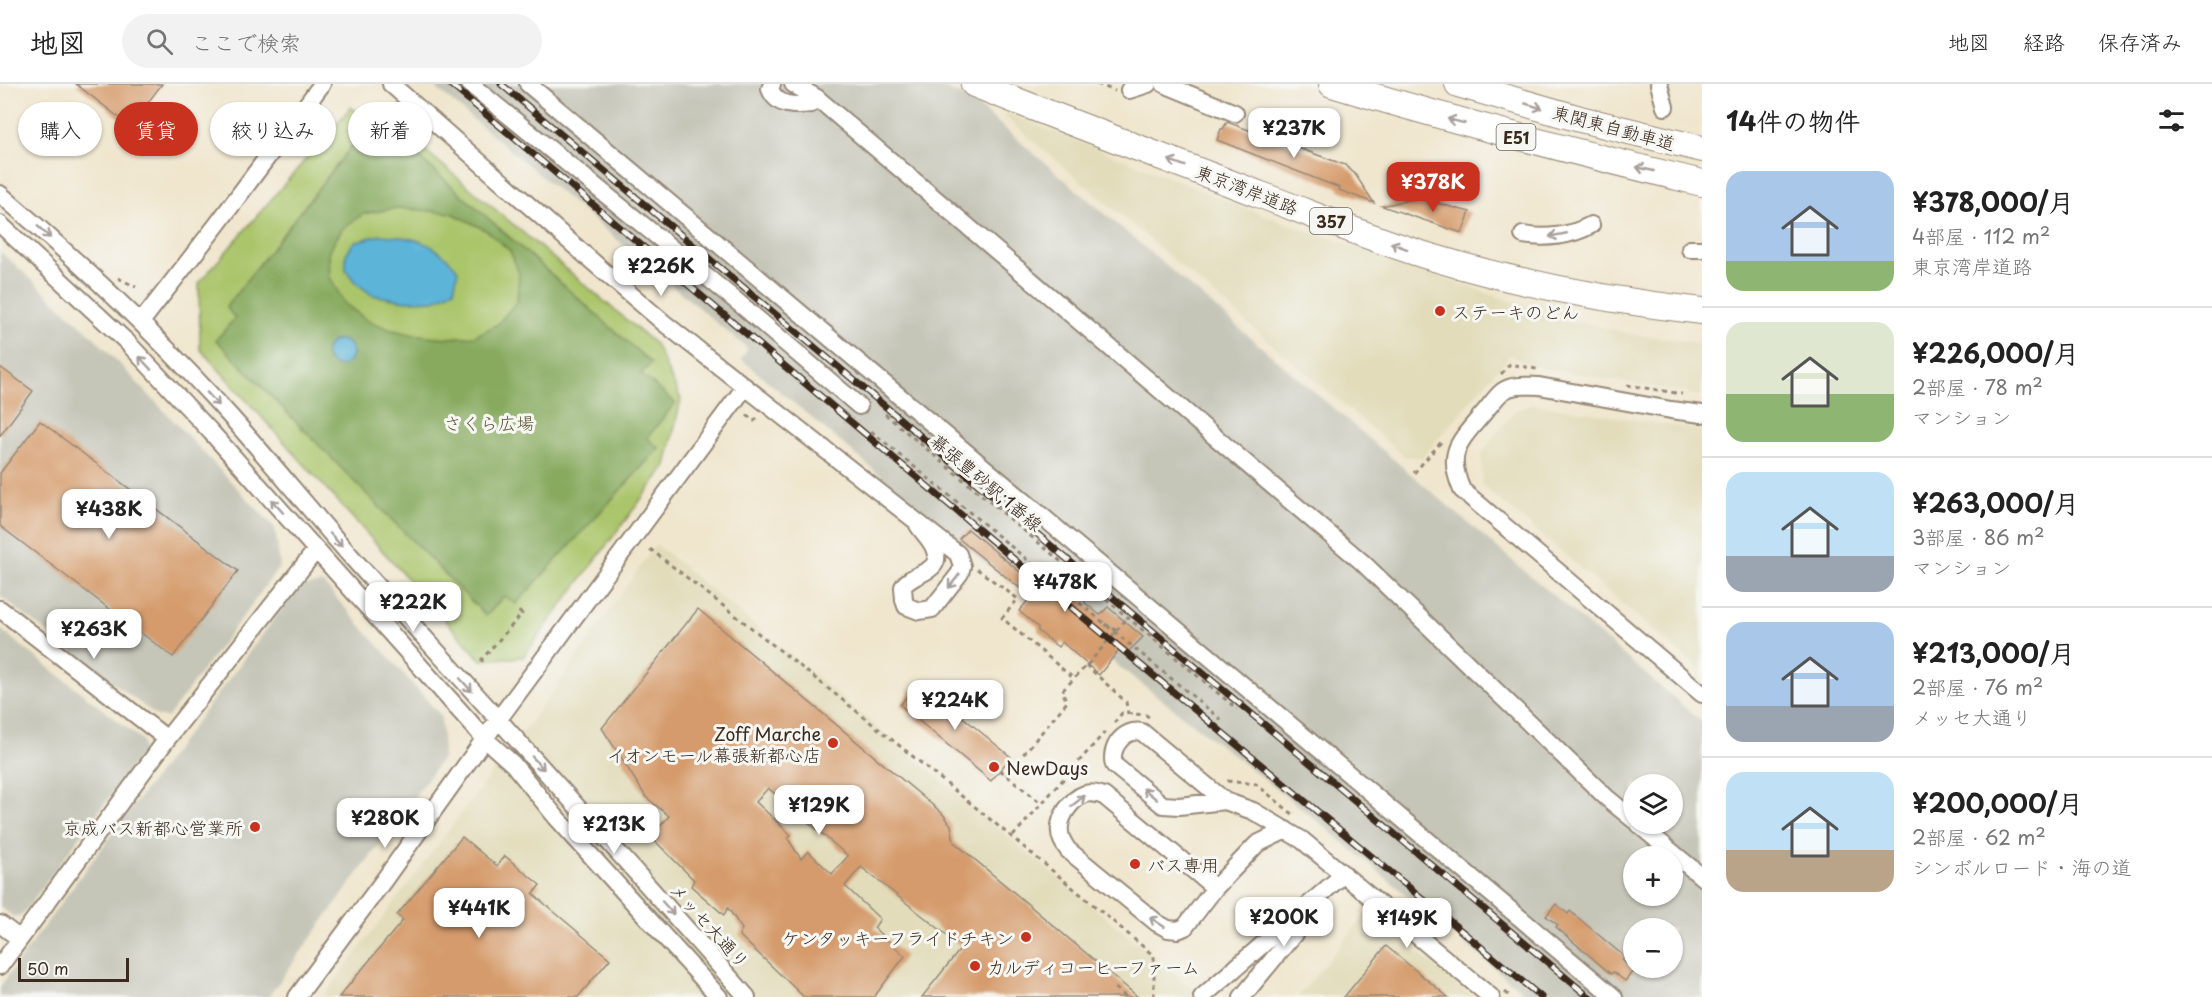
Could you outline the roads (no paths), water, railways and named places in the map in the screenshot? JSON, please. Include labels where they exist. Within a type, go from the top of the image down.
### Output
[{"type":"highway","name":"東京湾岸道路","points":[[974,84],[1430,257],[1584,294],[1639,304],[1702,311]]},
{"type":"highway","name":"東関東自動車道","points":[[1332,84],[1444,118],[1702,183]]},
{"type":"highway","name":"東関東自動車道","points":[[1458,84],[1580,119],[1702,150]]},
{"type":"highway","name":"357","points":[[1430,257],[1464,274],[1563,301],[1631,316],[1702,326]]},
{"type":"street","points":[[141,322],[322,84]]},
{"type":"street","points":[[391,84],[592,262],[745,387],[918,525],[958,554],[962,566],[960,573],[932,609],[919,611],[906,606],[903,587],[911,578],[930,571],[937,558],[934,547],[918,525]]},
{"type":"street","points":[[470,84],[740,304],[859,406]]},
{"type":"street","points":[[528,84],[1614,997]]},
{"type":"street","points":[[772,84],[770,89],[773,96],[781,103],[812,104],[817,98]]},
{"type":"street","points":[[793,84],[817,98],[1362,562],[1623,811]]},
{"type":"street","points":[[1129,90],[1148,84]]},
{"type":"street","points":[[1164,84],[1183,89],[1235,113]]},
{"type":"street","points":[[1659,84],[1665,107]]},
{"type":"street","name":"メッセ大通り","points":[[0,194],[141,322],[229,416],[329,532],[747,997]]},
{"type":"street","points":[[0,224],[127,342],[484,739],[513,764],[556,817],[718,997]]},
{"type":"street","points":[[1523,235],[1541,238],[1581,231],[1591,225]]},
{"type":"street","points":[[1702,414],[1539,386],[1517,386],[1503,391],[1460,440],[1453,464],[1462,490],[1702,694]]},
{"type":"street","points":[[297,997],[484,739],[745,387]]},
{"type":"street","points":[[0,966],[167,739],[316,550]]},
{"type":"street","points":[[0,609],[167,739]]},
{"type":"street","points":[[1225,801],[1179,806],[1163,805],[1114,765],[1112,757],[1114,748],[1128,732],[1135,730],[1142,732],[1225,801],[1253,811],[1302,840],[1491,997]]},
{"type":"street","points":[[1215,888],[1104,796],[1094,793],[1085,794],[1075,800],[1062,817],[1059,834],[1068,850],[1157,923],[1168,929],[1178,930],[1185,927],[1215,888],[1257,844],[1286,831]]},
{"type":"street","points":[[1650,834],[1702,877]]},
{"type":"street","points":[[1202,997],[1344,874]]},
{"type":"street","points":[[1242,997],[1344,874]]},
{"type":"street","points":[[0,924],[20,939]]},
{"type":"water","points":[[380,235],[414,239],[441,253],[458,270],[454,290],[435,300],[406,301],[372,295],[355,282],[346,270],[346,254],[354,242]]},
{"type":"water","points":[[339,340],[348,344],[352,353],[348,362],[339,366],[330,362],[326,353],[330,344]]},
{"type":"railway","points":[[450,84],[1048,588],[1541,997]]},
{"type":"railway","points":[[501,84],[1589,997]]},
{"type":"place","name":"ステーキのどん","points":[[1440,311]]},
{"type":"place","name":"Zoff Marche イオンモール幕張新都心店","points":[[833,743]]},
{"type":"place","name":"NewDays","points":[[994,767]]},
{"type":"place","name":"京成バス新都心営業所","points":[[255,827]]},
{"type":"place","name":"バス専用","points":[[1135,864]]},
{"type":"place","name":"ケンタッキーフライドチキン","points":[[1026,937]]},
{"type":"place","name":"カルディコーヒーファーム","points":[[975,966]]},
{"type":"park label","name":"さくら広場","points":[[489,422]]}]
